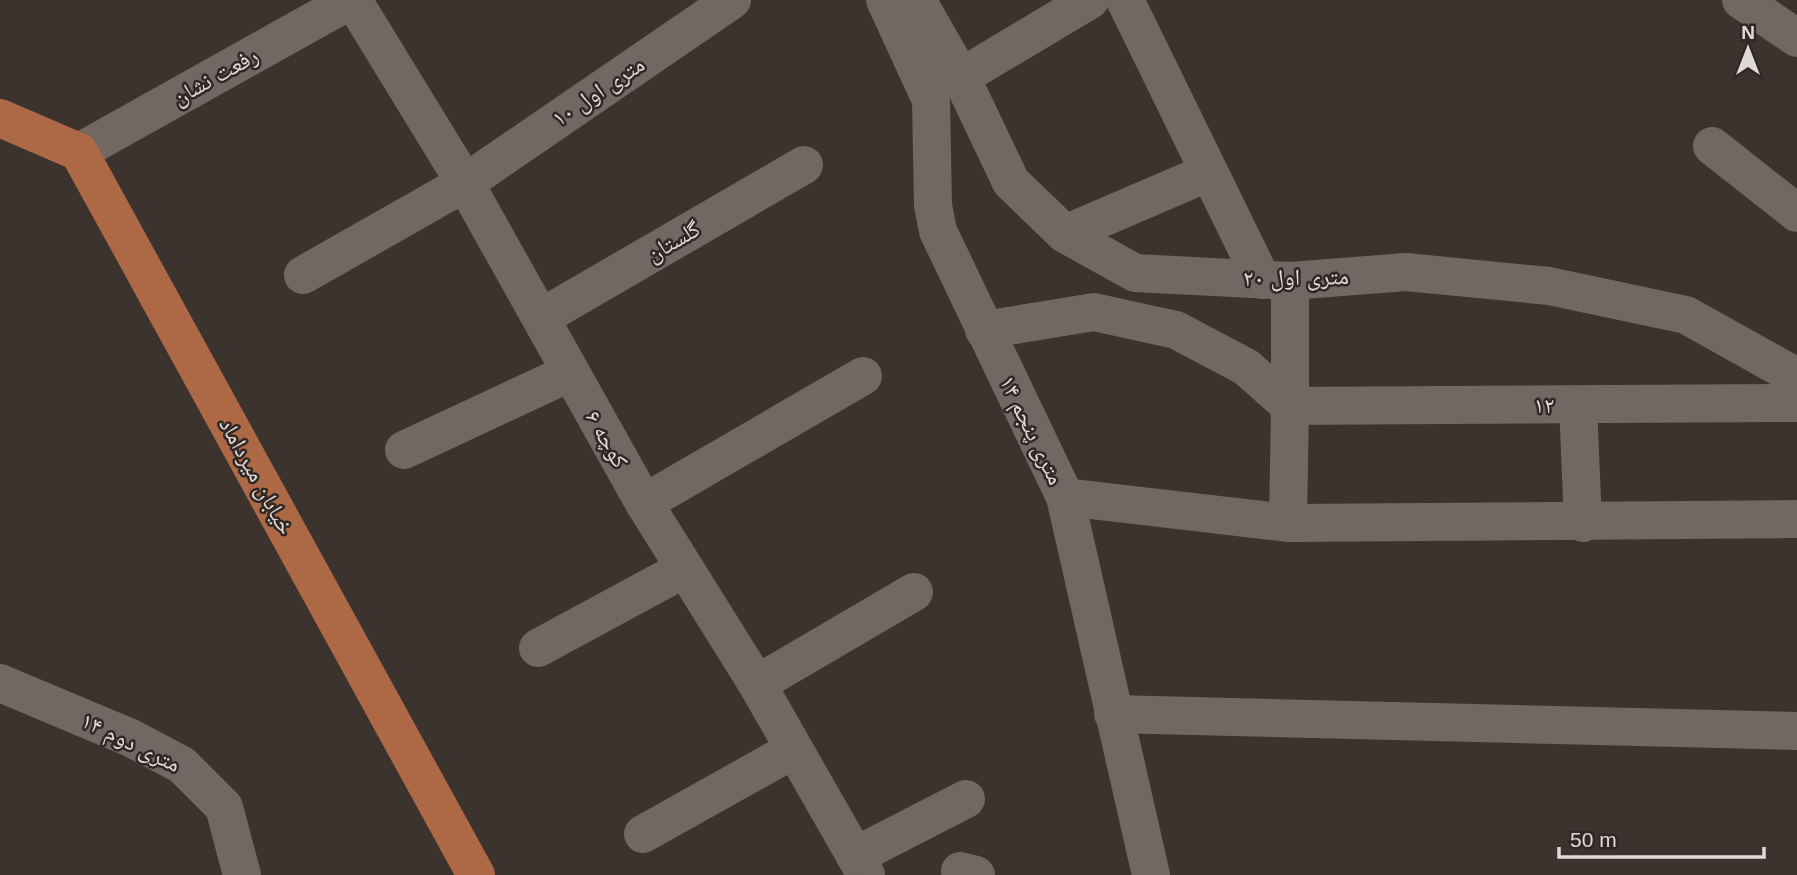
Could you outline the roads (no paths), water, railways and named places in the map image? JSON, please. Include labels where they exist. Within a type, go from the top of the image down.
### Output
[{"type":"main road","points":[[2,116],[79,152]]},
{"type":"main road","name":"خیابان میرداماد","points":[[79,152],[476,875]]},
{"type":"street","name":"رفعت نشان","points":[[79,152],[352,0]]},
{"type":"street","name":"کوچه ۶","points":[[352,0],[465,183],[644,503],[757,684],[861,866]]},
{"type":"street","name":"۱۰ متری اول","points":[[303,275],[465,183],[732,0]]},
{"type":"street","name":"۱۴ متری پنجم","points":[[885,0],[931,100],[933,205],[939,231],[1065,496],[1150,875]]},
{"type":"street","name":"۲۰ متری اول","points":[[918,0],[961,77],[1011,182],[1065,234],[1102,258],[1135,273],[1276,281],[1406,272],[1549,286],[1686,315],[1797,377]]},
{"type":"street","points":[[961,77],[1090,0]]},
{"type":"street","points":[[1125,0],[1208,173],[1276,281],[1290,407],[1288,523]]},
{"type":"street","points":[[1741,0],[1790,23]]},
{"type":"street","points":[[1712,146],[1797,213]]},
{"type":"street","name":"گلستان","points":[[542,317],[804,165]]},
{"type":"street","points":[[1065,234],[1208,173]]},
{"type":"street","points":[[984,330],[1094,312],[1176,330],[1246,367],[1290,407]]},
{"type":"street","points":[[404,450],[569,373]]},
{"type":"street","points":[[644,503],[863,376]]},
{"type":"street","name":"۱۲","points":[[1290,407],[1797,403]]},
{"type":"street","points":[[1578,405],[1583,523]]},
{"type":"street","points":[[1065,496],[1288,523],[1583,523],[1797,519]]},
{"type":"street","points":[[538,648],[684,569]]},
{"type":"street","points":[[757,684],[914,592]]},
{"type":"street","name":"۱۴ متری دوم","points":[[0,683],[131,738],[182,765],[224,807],[242,875]]},
{"type":"street","points":[[1113,714],[1797,731]]},
{"type":"street","points":[[643,834],[793,750]]},
{"type":"street","points":[[861,866],[966,799]]}]
